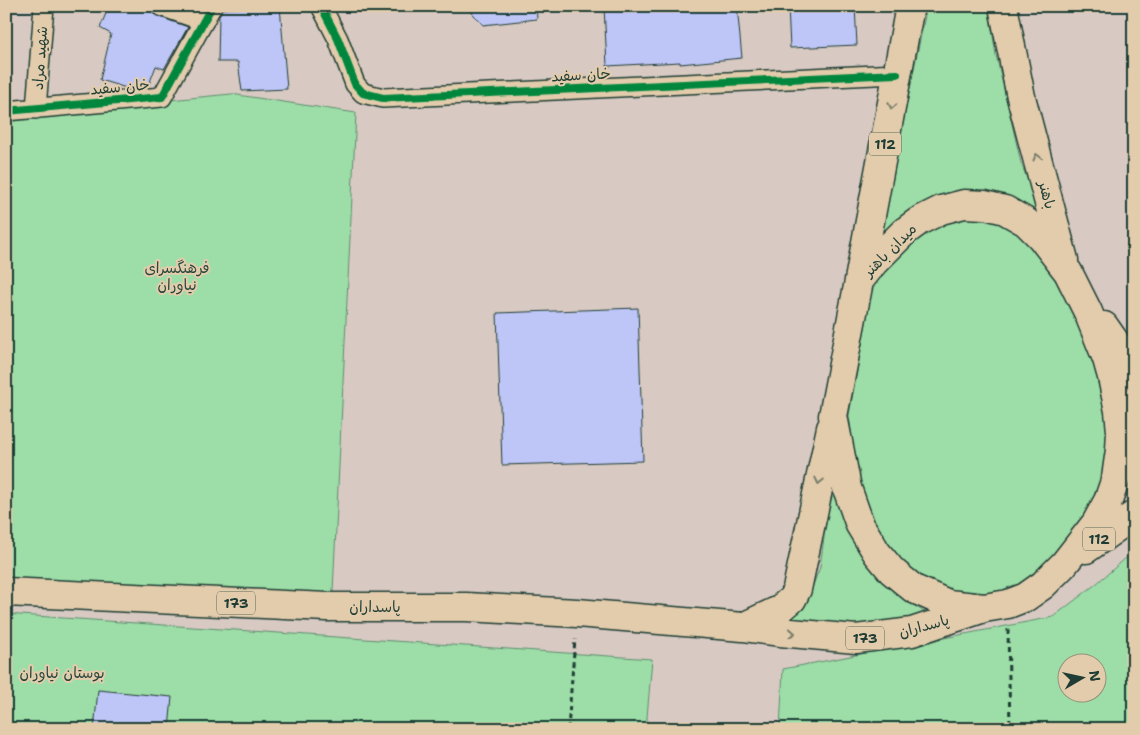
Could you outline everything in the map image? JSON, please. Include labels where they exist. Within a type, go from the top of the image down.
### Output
[{"type":"main road","name":"112","points":[[859,281],[910,6]]},
{"type":"main road","name":"باهنر","points":[[1003,6],[1021,97],[1068,272],[1125,356],[1134,365]]},
{"type":"main road","name":"میدان باهنر","points":[[964,204],[985,205],[1005,210],[1026,222],[1041,237],[1068,272],[1088,312],[1107,359],[1119,411],[1120,450],[1116,478],[1108,502],[1096,524],[1064,564],[1043,585],[1026,597],[996,606],[948,604],[914,588],[892,571],[877,553],[860,525],[847,488],[833,416],[859,281],[874,262],[904,232],[919,221],[941,210],[964,204]]},
{"type":"main road","points":[[743,628],[779,610],[792,599],[797,589],[833,416]]},
{"type":"main road","name":"112","points":[[1064,564],[1134,515]]},
{"type":"main road","name":"پاسداران","points":[[6,592],[327,607],[466,607],[576,613],[856,639],[912,632],[996,606]]},
{"type":"street","name":"شهید مراد","points":[[36,109],[44,6]]},
{"type":"street","points":[[161,6],[208,14]]},
{"type":"street","name":"خان سفید","points":[[321,6],[338,38],[355,84],[362,93],[383,98],[897,74]]},
{"type":"street","name":"خان سفید","points":[[6,111],[162,97],[208,14]]},
{"type":"path","points":[[996,606],[1010,729]]},
{"type":"path","points":[[568,729],[576,613]]},
{"type":"green space","points":[[927,6],[988,6],[996,55],[1021,163],[1044,222],[986,197],[877,248]]},
{"type":"green space","name":"فرهنگسرای نیاوران","points":[[231,94],[356,113],[332,612],[6,580],[6,116]]},
{"type":"green space","points":[[969,215],[996,219],[1021,235],[1050,268],[1072,307],[1092,354],[1105,399],[1108,446],[1099,491],[1076,530],[1050,561],[1018,584],[996,593],[945,591],[922,580],[898,562],[868,511],[857,476],[849,415],[873,284],[894,258],[914,239],[942,221]]},
{"type":"green space","points":[[834,465],[885,582],[903,598],[924,612],[935,616],[849,628],[784,621],[807,601],[820,567]]},
{"type":"green space","points":[[1134,551],[1134,729],[780,729],[783,669],[1053,617],[1096,584]]},
{"type":"green space","name":"بوستان نیاوران","points":[[6,614],[652,659],[646,729],[6,729]]},
{"type":"building","points":[[109,6],[150,6],[152,13],[157,16],[188,27],[164,69],[156,66],[148,87],[130,89],[100,80],[111,34],[100,28]]},
{"type":"building","points":[[280,6],[287,89],[242,91],[238,62],[218,62],[219,16],[222,9]]},
{"type":"building","points":[[466,6],[536,6],[537,19],[483,25]]},
{"type":"building","points":[[604,6],[737,6],[742,58],[680,64],[680,62],[607,66]]},
{"type":"building","points":[[788,6],[855,6],[857,45],[790,48]]},
{"type":"building","points":[[638,308],[643,461],[502,465],[497,313]]},
{"type":"building","points":[[98,690],[172,697],[169,729],[94,729]]},
{"type":"cycle path","points":[[6,111],[162,97],[212,6]]},
{"type":"cycle path","points":[[321,6],[338,39],[355,84],[363,93],[383,98],[897,74]]}]
